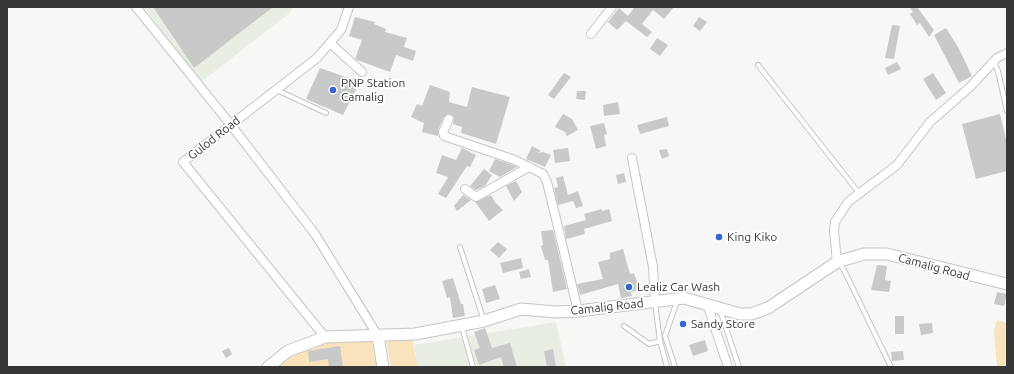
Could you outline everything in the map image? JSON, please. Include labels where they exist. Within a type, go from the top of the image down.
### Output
[{"type":"main road","name":"Camalig Road","points":[[268,367],[288,351],[325,337],[415,334],[484,321],[521,309],[556,312],[578,311],[679,298],[690,298],[740,314],[760,312],[837,262],[864,254],[887,254],[1007,284]]},
{"type":"main road","points":[[378,336],[383,367]]},
{"type":"street","points":[[136,7],[231,125],[315,234],[378,336]]},
{"type":"street","name":"Gulod Road","points":[[325,337],[183,162],[317,58],[342,30],[349,7]]},
{"type":"street","points":[[591,34],[612,7]]},
{"type":"street","points":[[330,43],[362,72]]},
{"type":"street","points":[[837,262],[834,231],[835,222],[848,202],[897,165],[930,122],[969,88],[994,62],[1007,53]]},
{"type":"street","points":[[449,119],[444,136],[515,160],[543,174],[547,182],[578,311]]},
{"type":"street","points":[[632,158],[653,267],[655,302]]},
{"type":"street","points":[[465,189],[476,197],[528,167]]},
{"type":"street","points":[[707,304],[728,367]]},
{"type":"lane","points":[[994,62],[998,71],[1007,111]]},
{"type":"lane","points":[[758,65],[859,193]]},
{"type":"lane","points":[[276,90],[326,113]]},
{"type":"lane","points":[[460,247],[484,321]]},
{"type":"lane","points":[[837,262],[844,270],[891,367]]},
{"type":"lane","points":[[675,367],[665,336],[674,305],[679,298]]},
{"type":"lane","points":[[655,302],[660,341],[667,367]]},
{"type":"lane","points":[[719,308],[739,367]]},
{"type":"lane","points":[[462,326],[473,367]]},
{"type":"lane","points":[[624,326],[649,344],[660,341]]},
{"type":"shaded area","points":[[144,7],[293,7],[291,12],[201,82]]},
{"type":"shaded area","points":[[997,320],[1007,323],[1007,367],[997,367],[994,332]]},
{"type":"shaded area","points":[[556,322],[566,367],[418,367],[414,345]]},
{"type":"shaded area","points":[[411,334],[418,367],[391,367],[385,336]]},
{"type":"shaded area","points":[[371,336],[377,367],[268,367],[313,340]]},
{"type":"building","points":[[153,7],[273,7],[194,68]]},
{"type":"building","points":[[635,7],[674,7],[664,19],[653,10],[642,24],[652,32],[647,37],[626,21],[617,30],[608,22],[619,8],[628,16]]},
{"type":"building","points":[[917,7],[934,30],[929,37],[920,23],[917,25],[910,14],[913,12],[910,8]]},
{"type":"building","points":[[355,17],[375,22],[374,24],[386,29],[385,32],[407,38],[404,47],[416,51],[413,61],[396,55],[390,72],[355,59],[362,40],[349,36]]},
{"type":"building","points":[[699,17],[707,22],[700,31],[693,26]]},
{"type":"building","points":[[892,25],[900,26],[894,59],[885,58]]},
{"type":"building","points":[[946,28],[958,47],[972,76],[959,83],[934,35]]},
{"type":"building","points":[[657,38],[668,45],[660,56],[650,49]]},
{"type":"building","points":[[897,62],[901,69],[888,75],[885,68]]},
{"type":"building","points":[[320,68],[360,82],[343,115],[306,99]]},
{"type":"building","points":[[564,73],[571,77],[554,99],[548,95]]},
{"type":"building","points":[[933,73],[946,93],[936,100],[923,79]]},
{"type":"building","points":[[430,85],[450,92],[449,102],[467,107],[472,87],[510,97],[496,144],[461,133],[462,127],[453,124],[454,118],[449,114],[444,117],[438,130],[438,136],[422,132],[424,123],[411,117],[417,104],[422,106]]},
{"type":"building","points":[[577,91],[586,91],[585,100],[576,99]]},
{"type":"building","points":[[618,102],[620,114],[604,116],[603,105]]},
{"type":"building","points":[[563,114],[572,119],[578,130],[567,136],[565,132],[555,127]]},
{"type":"building","points":[[1000,114],[1007,144],[1007,171],[976,179],[962,124]]},
{"type":"building","points":[[667,117],[669,126],[640,134],[637,125]]},
{"type":"building","points":[[604,123],[607,134],[604,135],[606,146],[596,149],[590,126]]},
{"type":"building","points":[[532,146],[541,151],[537,153],[543,152],[551,155],[545,167],[526,159]]},
{"type":"building","points":[[462,148],[476,155],[470,167],[467,166],[446,198],[438,194],[448,177],[436,173],[442,155],[456,160]]},
{"type":"building","points":[[568,148],[570,161],[555,163],[553,150]]},
{"type":"building","points":[[667,149],[669,156],[662,159],[659,150]]},
{"type":"building","points":[[495,159],[517,167],[500,177],[489,171]]},
{"type":"building","points":[[484,169],[492,175],[485,186],[476,190],[470,186]]},
{"type":"building","points":[[624,173],[626,182],[618,184],[616,175]]},
{"type":"building","points":[[563,176],[568,195],[578,191],[583,206],[576,208],[573,201],[558,205],[554,188],[558,187],[556,178]]},
{"type":"building","points":[[516,181],[522,192],[514,201],[506,186]]},
{"type":"building","points":[[463,195],[471,200],[457,211],[454,206]]},
{"type":"building","points":[[491,195],[495,202],[503,210],[489,221],[475,202]]},
{"type":"building","points":[[602,209],[602,211],[609,209],[612,221],[584,229],[585,234],[566,239],[564,226],[586,220],[584,214]]},
{"type":"building","points":[[553,230],[567,289],[553,292],[548,260],[545,260],[541,246],[543,245],[541,231]]},
{"type":"building","points":[[498,242],[507,249],[499,258],[490,250]]},
{"type":"building","points":[[623,249],[630,274],[634,273],[640,290],[631,292],[632,296],[621,298],[618,284],[580,295],[577,284],[603,279],[598,262],[610,259],[610,253]]},
{"type":"building","points":[[521,258],[523,268],[503,273],[500,263]]},
{"type":"building","points":[[877,265],[887,266],[885,280],[891,281],[889,292],[871,290]]},
{"type":"building","points":[[529,269],[531,277],[521,279],[519,272]]},
{"type":"building","points":[[453,278],[461,304],[463,304],[465,316],[453,318],[450,297],[447,298],[442,281]]},
{"type":"building","points":[[495,285],[500,299],[486,303],[482,289]]},
{"type":"building","points":[[997,292],[1007,294],[1004,306],[994,304]]},
{"type":"building","points":[[895,316],[904,316],[904,334],[895,334]]},
{"type":"building","points":[[932,323],[933,333],[921,335],[919,324]]},
{"type":"building","points":[[485,328],[492,348],[510,343],[517,367],[504,367],[501,357],[479,365],[474,350],[480,348],[474,332]]},
{"type":"building","points":[[705,340],[708,351],[693,356],[689,345]]},
{"type":"building","points":[[340,346],[343,367],[329,367],[328,359],[309,362],[308,351]]},
{"type":"building","points":[[229,348],[232,354],[226,358],[222,351]]},
{"type":"building","points":[[553,349],[556,367],[547,367],[544,351]]},
{"type":"building","points":[[903,351],[904,360],[892,361],[891,352]]},
{"type":"place","name":"PNP Station Camalig","points":[[333,90]]},
{"type":"place","name":"King Kiko","points":[[719,237]]},
{"type":"place","name":"Lealiz Car Wash","points":[[629,287]]},
{"type":"place","name":"Sandy Store","points":[[683,324]]}]
